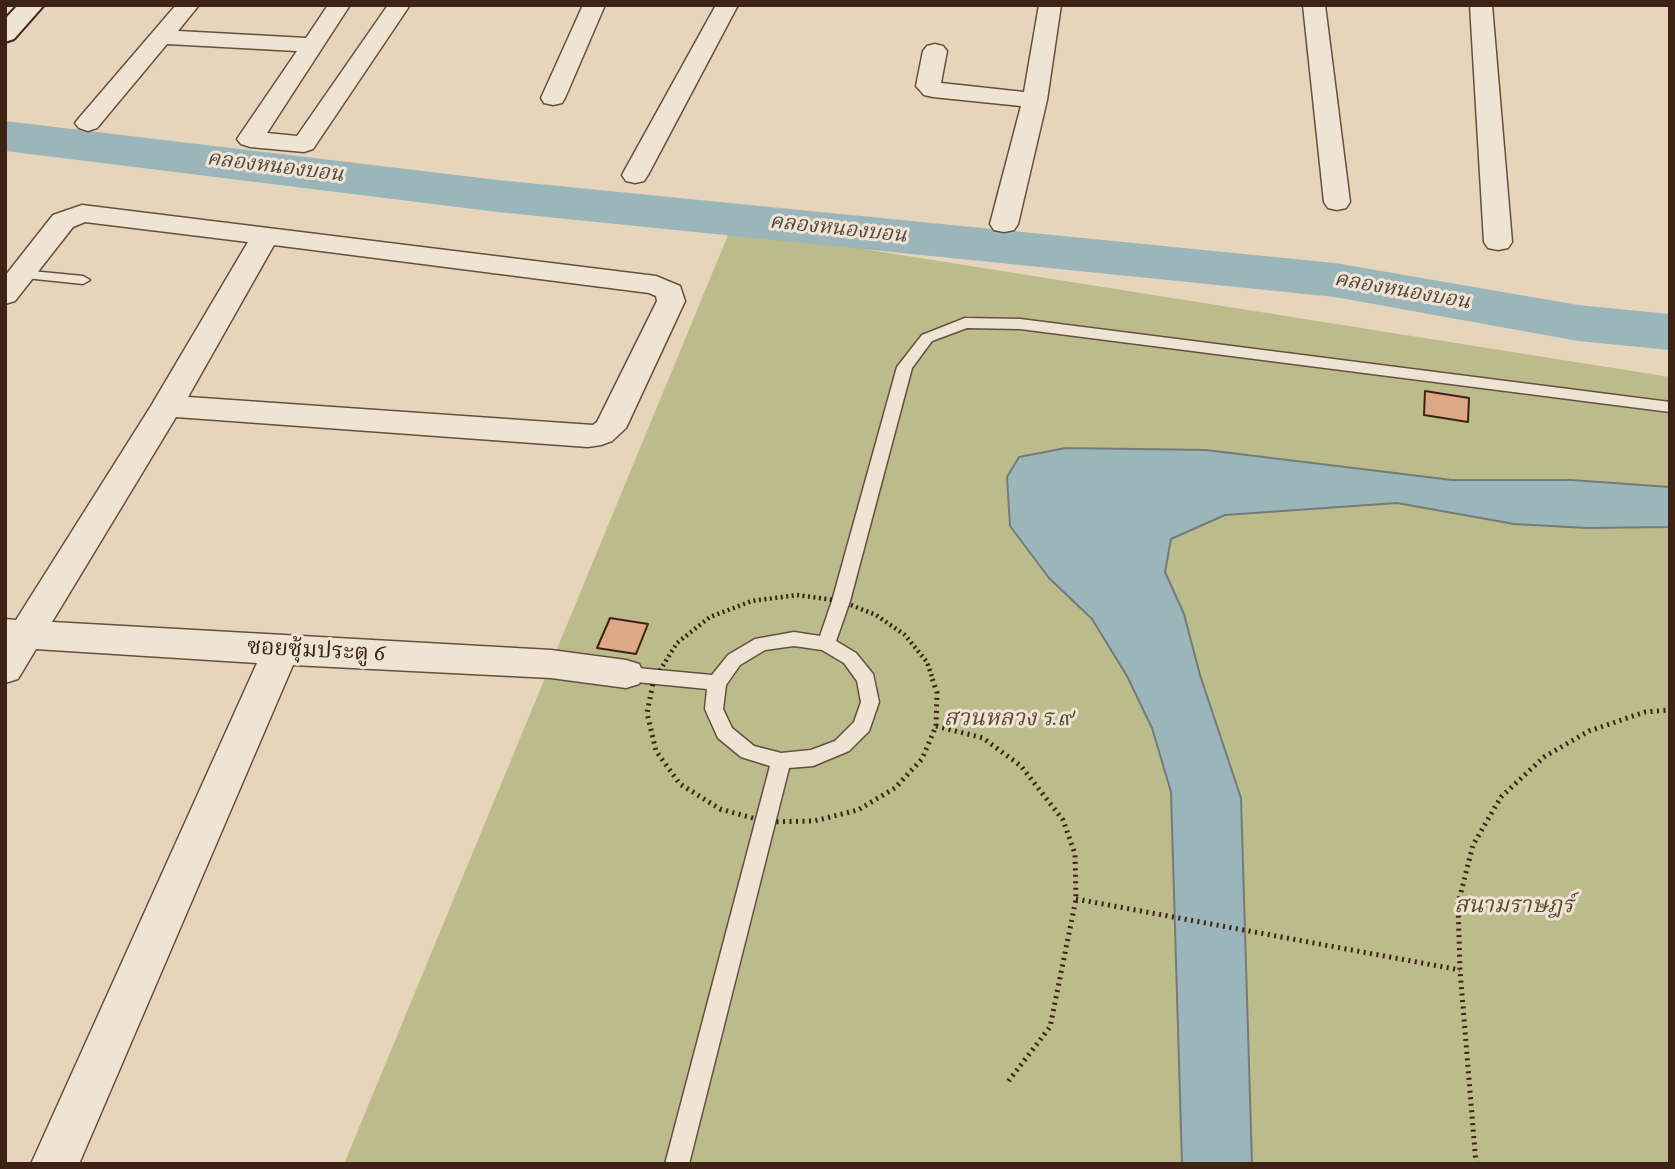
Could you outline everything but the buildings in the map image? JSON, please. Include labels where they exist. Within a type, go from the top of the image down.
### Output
[{"type":"main road","points":[[5,34],[32,5]]},
{"type":"street","points":[[89,122],[188,5]]},
{"type":"street","points":[[340,5],[250,139],[304,144],[399,5]]},
{"type":"street","points":[[553,98],[594,5]]},
{"type":"street","points":[[635,175],[727,5]]},
{"type":"street","points":[[1004,224],[1035,100],[1050,5]]},
{"type":"street","points":[[1314,5],[1337,202]]},
{"type":"street","points":[[1480,5],[1498,242]]},
{"type":"street","points":[[162,37],[312,45]]},
{"type":"street","points":[[935,51],[928,86],[933,90],[1035,100]]},
{"type":"street","points":[[13,285],[63,221],[82,213],[656,285],[670,292],[671,301],[610,428],[601,434],[588,436],[167,406]]},
{"type":"street","points":[[5,669],[15,633],[167,406],[265,236]]},
{"type":"street","name":"ซอยซุ้มประตู 6","points":[[15,633],[281,651],[551,664],[640,675]]},
{"type":"street","points":[[55,1164],[281,651]]},
{"type":"lane","points":[[13,285],[83,280]]},
{"type":"lane","points":[[826,645],[841,601],[905,367],[927,338],[965,323],[1020,324],[1670,407]]},
{"type":"lane","points":[[794,639],[826,645],[850,658],[866,679],[870,702],[862,726],[842,746],[813,758],[781,761],[748,752],[725,733],[713,709],[717,683],[734,660],[761,644],[794,639]]},
{"type":"lane","points":[[640,675],[717,683]]},
{"type":"lane","points":[[677,1164],[781,761]]},
{"type":"path","points":[[797,595],[841,601],[876,615],[905,635],[927,662],[937,693],[936,726],[922,759],[895,788],[858,810],[814,821],[767,822],[720,809],[680,785],[656,751],[640,675],[710,617],[752,601],[797,595]]},
{"type":"path","points":[[1476,1164],[1460,970],[1458,904],[1473,845],[1501,797],[1544,757],[1590,731],[1645,712],[1670,710]]},
{"type":"path","points":[[936,726],[983,738],[1021,766],[1063,820],[1075,854],[1076,899],[1050,1027],[1007,1083]]},
{"type":"path","points":[[1076,899],[1460,970]]},
{"type":"green space","name":"สวนหลวง ร.๙","points":[[731,228],[1670,377],[1670,1164],[344,1164]]},
{"type":"water","points":[[1066,448],[1206,450],[1452,480],[1571,480],[1670,487],[1670,527],[1587,528],[1514,524],[1397,503],[1225,515],[1171,539],[1165,572],[1184,614],[1200,675],[1241,798],[1252,1164],[1182,1164],[1171,792],[1152,728],[1127,676],[1092,619],[1049,578],[1010,526],[1007,477],[1019,457]]},
{"type":"waterway","name":"คลองหนองบอน","points":[[5,136],[498,196],[1335,280],[1578,323],[1670,332]]},
{"type":"park label","name":"สนามราษฎร์","points":[[1514,907]]}]
